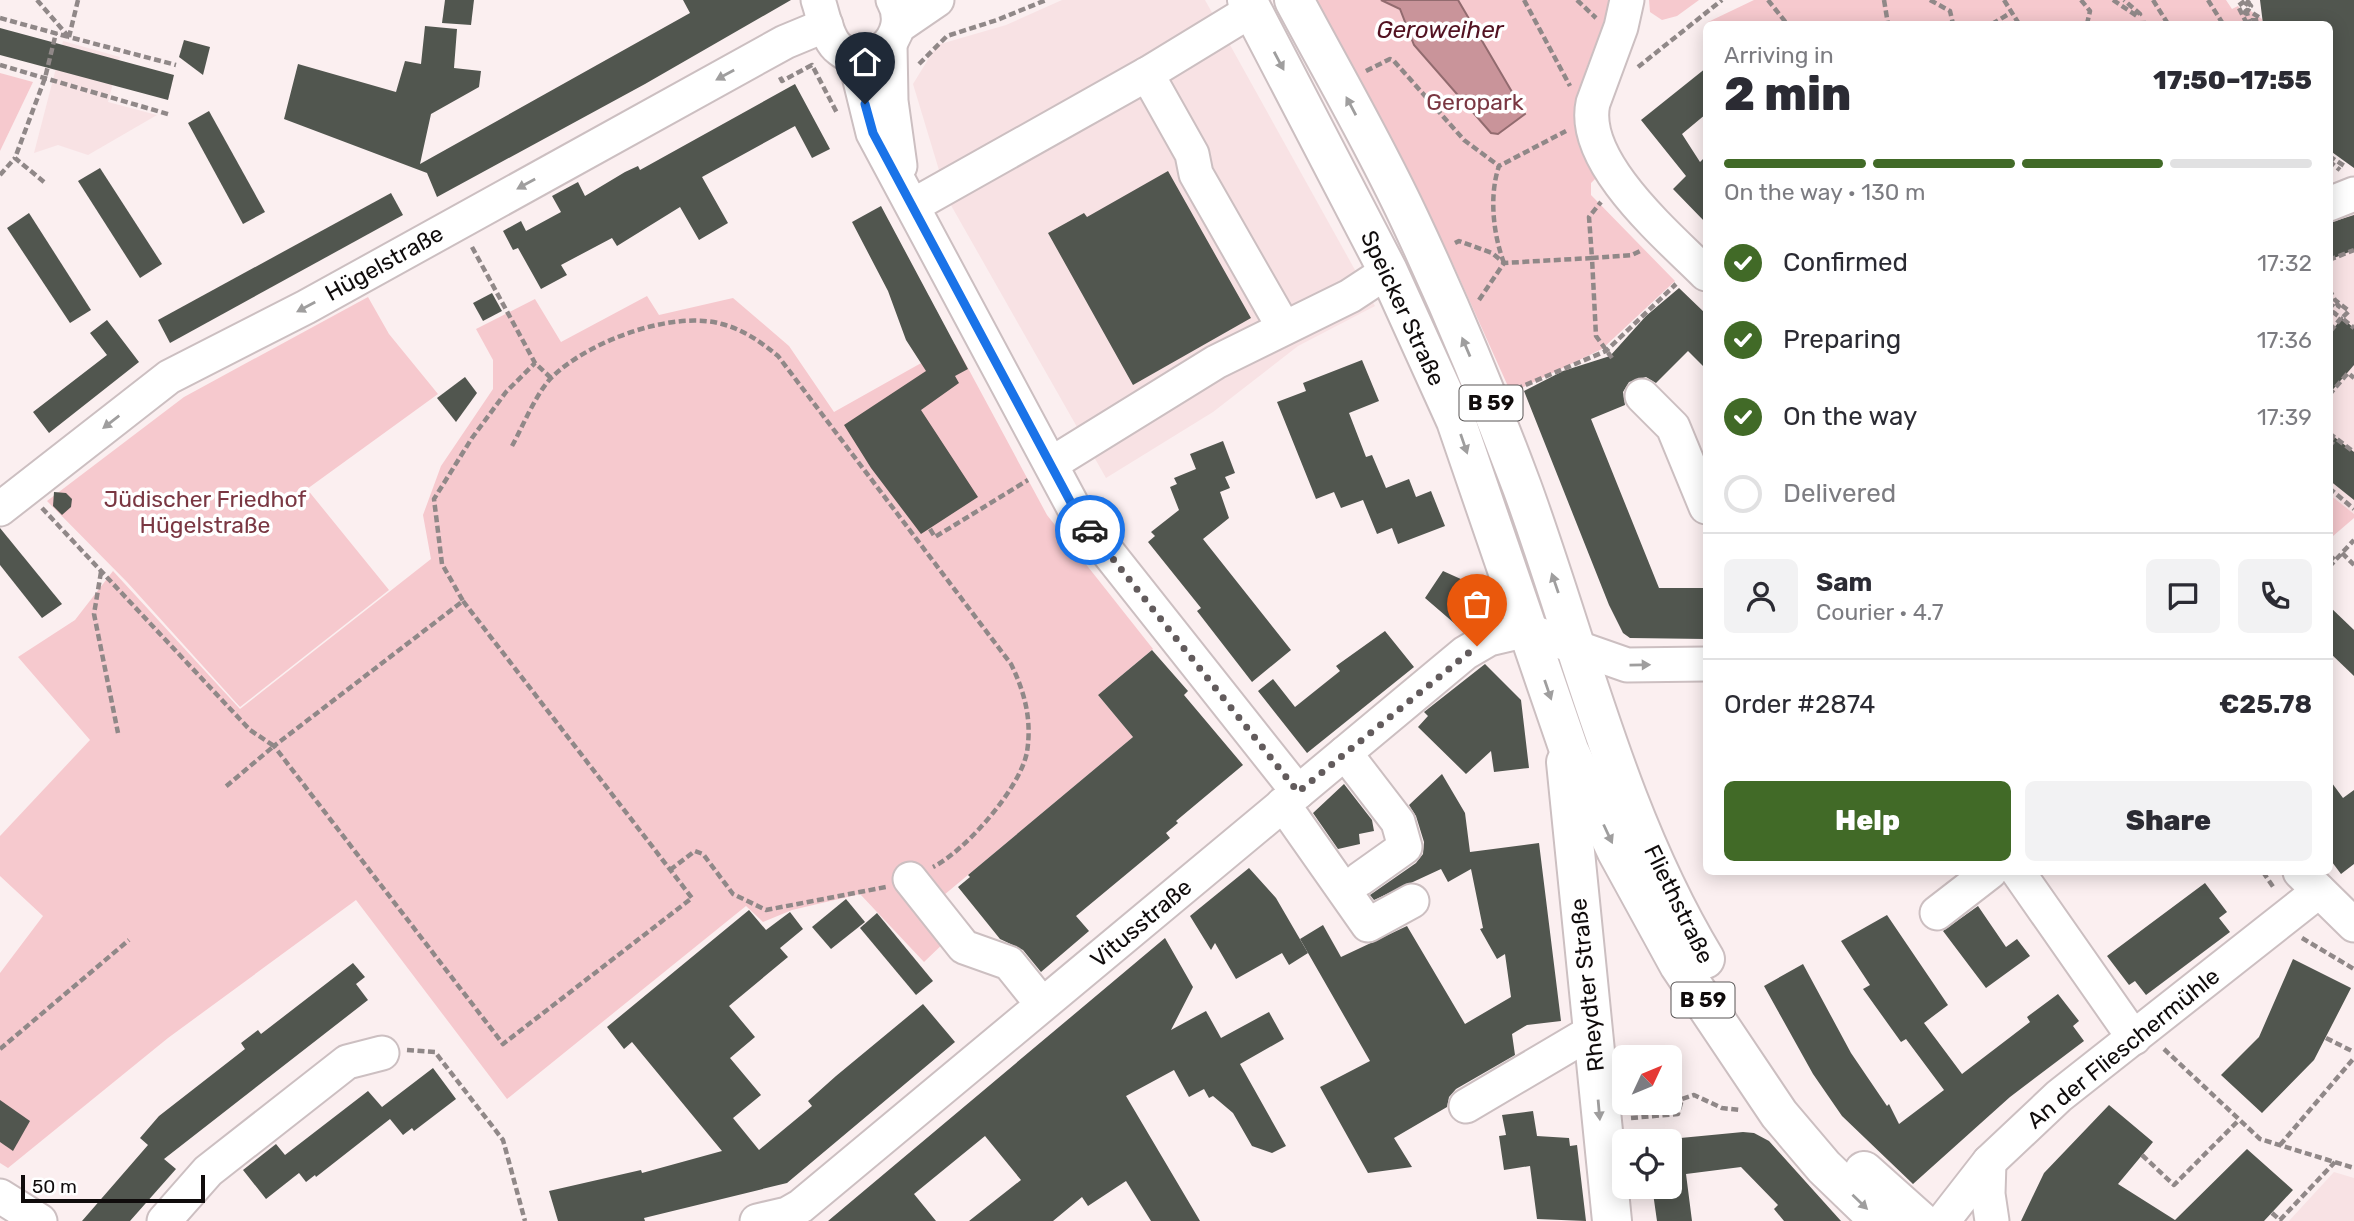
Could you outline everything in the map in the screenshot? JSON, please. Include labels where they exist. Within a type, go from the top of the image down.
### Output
[{"type":"main road","name":"Speicker Straße","points":[[1294,0],[1393,187],[1452,314],[1489,399],[1577,648]]},
{"type":"main road","name":"Speicker Straße","points":[[1250,5],[1388,271],[1456,421],[1569,750]]},
{"type":"main road","name":"Fliethstraße","points":[[1577,648],[1618,772],[1697,945],[1765,1055],[1798,1101],[1836,1145],[1920,1221]]},
{"type":"main road","name":"Fliethstraße","points":[[1569,750],[1616,850],[1679,965],[1779,1114],[1824,1167],[1880,1221]]},
{"type":"main road","name":"Rheydter Straße","points":[[1569,750],[1565,769],[1612,1221]]},
{"type":"street","points":[[825,8],[836,46],[858,56],[880,52],[894,24],[937,0]]},
{"type":"street","points":[[1627,0],[1621,27],[1591,115],[1594,142],[1610,190],[1693,277]]},
{"type":"street","points":[[908,195],[1147,74],[1250,5]]},
{"type":"street","name":"Hügelstraße","points":[[12,499],[169,377],[306,307],[785,42],[825,8]]},
{"type":"street","points":[[894,24],[891,101],[908,195]]},
{"type":"street","points":[[858,56],[859,76],[873,133],[1076,512],[1291,798],[1368,925],[1412,901]]},
{"type":"street","points":[[1147,74],[1192,154],[1196,174],[1284,328]]},
{"type":"street","points":[[2333,202],[2354,194]]},
{"type":"street","points":[[1051,464],[1216,362],[1350,296],[1388,271]]},
{"type":"street","points":[[1642,396],[1673,427],[1703,500]]},
{"type":"street","points":[[1527,630],[1627,665],[1703,664]]},
{"type":"street","name":"Vitusstraße","points":[[757,1221],[787,1214],[801,1206],[1465,653],[1489,639],[1527,630]]},
{"type":"street","points":[[1569,750],[1585,749],[1604,759],[1618,772]]},
{"type":"street","points":[[1345,753],[1398,822],[1405,846],[1360,878]]},
{"type":"street","points":[[1937,913],[1986,875]]},
{"type":"street","points":[[2020,875],[2147,1038]]},
{"type":"street","points":[[910,879],[964,947],[1009,963],[1042,1004]]},
{"type":"street","points":[[2310,881],[2354,925]]},
{"type":"street","name":"An der Flieschermühle","points":[[1943,1221],[1989,1162],[2068,1104],[2147,1038],[2310,881]]},
{"type":"street","points":[[1466,1106],[1593,1031]]},
{"type":"street","points":[[164,1221],[208,1171],[347,1062],[382,1053]]},
{"type":"street","points":[[1989,1162],[1988,1194],[1992,1221]]},
{"type":"street","points":[[0,1196],[40,1221]]},
{"type":"path","points":[[37,0],[69,37]]},
{"type":"path","points":[[69,37],[78,0]]},
{"type":"path","points":[[1524,0],[1572,89]]},
{"type":"path","points":[[1634,70],[1722,0]]},
{"type":"path","points":[[1768,0],[1785,21]]},
{"type":"path","points":[[1884,0],[1888,21]]},
{"type":"path","points":[[1930,0],[1950,11],[1952,21]]},
{"type":"path","points":[[2004,0],[2017,21]]},
{"type":"path","points":[[2081,0],[2090,11],[2088,21]]},
{"type":"path","points":[[2113,0],[2137,16],[2140,14]]},
{"type":"path","points":[[2124,0],[2146,21]]},
{"type":"path","points":[[2153,0],[2166,21]]},
{"type":"path","points":[[2208,0],[2221,21]]},
{"type":"path","points":[[2255,0],[2247,5],[2260,18],[2255,21]]},
{"type":"path","points":[[1997,21],[2012,12]]},
{"type":"path","points":[[0,18],[176,65]]},
{"type":"path","points":[[0,175],[15,158],[45,78],[56,33]]},
{"type":"path","points":[[1360,74],[1390,59],[1394,61],[1464,139],[1499,166]]},
{"type":"path","points":[[0,65],[171,115]]},
{"type":"path","points":[[1504,263],[1497,245],[1493,183],[1499,166],[1567,131]]},
{"type":"path","points":[[15,158],[44,182]]},
{"type":"path","points":[[2333,162],[2354,173]]},
{"type":"path","points":[[1610,190],[1589,217],[1597,336],[1612,358]]},
{"type":"path","points":[[458,222],[535,363],[551,378]]},
{"type":"path","points":[[1426,257],[1459,241],[1492,253],[1504,263],[1633,255],[1648,246]]},
{"type":"path","points":[[2333,259],[2354,250]]},
{"type":"path","points":[[1452,314],[1477,302],[1504,263]]},
{"type":"path","points":[[1489,399],[1605,351],[1693,277]]},
{"type":"path","points":[[2333,296],[2348,311],[2342,318],[2354,328]]},
{"type":"path","points":[[2333,304],[2335,302],[2339,306],[2334,313],[2341,318],[2333,328]]},
{"type":"path","points":[[512,446],[551,378],[586,353],[645,328],[698,320],[722,324],[756,338],[778,356],[1011,664],[1024,691],[1028,715],[1027,755],[1007,794],[974,837],[946,861],[910,879],[877,889],[766,910],[733,894],[702,854],[695,851],[670,870]]},
{"type":"path","points":[[12,499],[101,571],[250,730],[274,746],[503,1044],[692,898],[463,601],[442,564],[434,499],[499,401],[535,363]]},
{"type":"path","points":[[2333,390],[2348,373],[2354,378]]},
{"type":"path","points":[[2333,440],[2354,452]]},
{"type":"path","points":[[930,529],[935,537],[1025,483]]},
{"type":"path","points":[[2333,491],[2354,509]]},
{"type":"path","points":[[2333,562],[2354,540]]},
{"type":"path","points":[[2342,553],[2354,565]]},
{"type":"path","points":[[101,571],[94,614],[118,733]]},
{"type":"path","points":[[224,788],[274,746],[463,601]]},
{"type":"path","points":[[0,1049],[129,940]]},
{"type":"path","points":[[2147,1038],[2260,1139],[2354,1168]]},
{"type":"path","points":[[2326,1038],[2354,1052]]},
{"type":"path","points":[[382,1053],[416,1049],[435,1052],[503,1140],[525,1221]]},
{"type":"path","points":[[2280,1145],[2354,1058]]},
{"type":"path","points":[[1600,1120],[1678,1114],[1682,1100],[1694,1094],[1722,1108],[1779,1114]]},
{"type":"path","points":[[2142,1155],[2174,1185],[2239,1120]]},
{"type":"path","points":[[2272,1213],[2280,1220],[2335,1162]]},
{"type":"shaded area","points":[[1062,0],[1205,0],[1375,306],[1298,346],[1213,412],[1106,478],[948,200],[913,84],[937,45],[1006,25]]},
{"type":"shaded area","points":[[63,41],[120,57],[108,102],[157,115],[88,155],[58,145],[34,153]]},
{"type":"shaded area","points":[[2354,207],[2354,514],[2333,497],[2333,216]]},
{"type":"shaded area","points":[[2334,1172],[2354,1178],[2354,1221],[2289,1221]]},
{"type":"green space","name":"Geropark","points":[[1307,0],[1614,0],[1587,67],[1577,112],[1578,134],[1584,156],[1597,177],[1591,183],[1591,195],[1675,281],[1602,349],[1511,393],[1453,264],[1431,236]]},
{"type":"green space","points":[[1649,0],[1699,0],[1677,16],[1662,20],[1650,12]]},
{"type":"green space","points":[[1754,0],[2226,0],[2232,9],[2238,6],[2243,13],[2248,9],[2262,21],[1710,21]]},
{"type":"green space","points":[[0,73],[33,82],[0,151]]},
{"type":"green space","points":[[647,296],[659,315],[733,298],[789,346],[834,412],[955,344],[1047,515],[1153,649],[1098,695],[1133,737],[944,895],[979,936],[949,938],[924,962],[860,894],[792,910],[763,922],[746,906],[507,1099],[356,900],[168,1038],[8,1168],[0,1163],[0,973],[43,916],[0,876],[0,836],[90,740],[18,657],[75,620],[113,571],[240,709],[431,559],[423,515],[441,466],[493,389],[493,360],[476,329],[535,299],[561,342]]},
{"type":"green space","name":"Jüdischer Friedhof Hügelstraße","points":[[368,297],[389,334],[438,394],[307,489],[389,590],[240,707],[127,582],[47,501],[184,397]]},
{"type":"green space","points":[[2333,497],[2354,514],[2354,518],[2333,536]]},
{"type":"water","name":"Geroweiher","points":[[1381,0],[1458,0],[1525,114],[1498,134],[1491,133],[1414,45],[1400,9]]},
{"type":"building","points":[[445,0],[474,0],[471,25],[442,23]]},
{"type":"building","points":[[683,0],[791,0],[645,84],[437,197],[427,173],[284,119],[298,64],[396,92],[405,61],[421,64],[425,26],[457,29],[454,68],[481,71],[479,87],[431,114],[420,164],[690,13]]},
{"type":"building","points":[[2260,0],[2354,0],[2354,168],[2333,153],[2333,21],[2263,21]]},
{"type":"building","points":[[0,28],[174,75],[168,100],[0,55]]},
{"type":"building","points":[[184,40],[210,47],[203,75],[179,57]]},
{"type":"building","points":[[1703,70],[1703,116],[1682,134],[1700,162],[1703,159],[1703,220],[1673,189],[1686,176],[1641,120]]},
{"type":"building","points":[[795,84],[830,149],[812,158],[795,126],[702,177],[728,223],[699,240],[680,207],[617,246],[612,238],[561,265],[567,275],[541,289],[518,248],[513,250],[503,231],[521,221],[526,231],[561,212],[552,196],[578,182],[585,196],[625,172],[638,166],[640,170]]},
{"type":"building","points":[[209,111],[265,212],[243,224],[188,123]]},
{"type":"building","points":[[100,168],[162,264],[140,278],[78,181]]},
{"type":"building","points":[[1168,171],[1251,318],[1133,385],[1048,233],[1084,213],[1087,217]]},
{"type":"building","points":[[391,193],[403,215],[170,343],[158,320]]},
{"type":"building","points":[[881,206],[968,369],[955,376],[959,383],[921,410],[978,497],[921,534],[871,468],[844,425],[926,371],[906,340],[888,291],[852,222]]},
{"type":"building","points":[[29,213],[91,310],[70,323],[7,228]]},
{"type":"building","points":[[2354,215],[2354,250],[2333,258],[2333,222]]},
{"type":"building","points":[[1679,288],[1703,311],[1703,366],[1688,351],[1656,383],[1646,377],[1629,382],[1623,392],[1625,405],[1591,419],[1659,588],[1703,588],[1703,639],[1630,638],[1623,633],[1609,605],[1524,391],[1563,371],[1610,356],[1646,316]]},
{"type":"building","points":[[492,293],[502,311],[483,321],[473,303]]},
{"type":"building","points":[[2342,318],[2354,328],[2354,365],[2333,389],[2333,329]]},
{"type":"building","points":[[107,320],[139,362],[49,433],[33,412],[107,355],[90,333]]},
{"type":"building","points":[[1362,360],[1379,401],[1349,413],[1366,457],[1372,455],[1386,488],[1409,479],[1416,497],[1431,491],[1445,526],[1398,544],[1392,528],[1377,534],[1363,500],[1341,508],[1334,492],[1316,499],[1277,402],[1306,391],[1303,383]]},
{"type":"building","points":[[465,377],[477,393],[456,422],[437,398]]},
{"type":"building","points":[[2333,436],[2354,452],[2354,500],[2333,483]]},
{"type":"building","points":[[1223,441],[1235,473],[1225,477],[1230,488],[1220,492],[1229,518],[1203,539],[1291,650],[1252,682],[1197,611],[1201,608],[1148,542],[1155,536],[1151,532],[1179,510],[1170,487],[1177,484],[1174,478],[1196,469],[1190,454]]},
{"type":"building","points":[[54,492],[66,493],[72,499],[71,507],[62,515],[53,506]]},
{"type":"building","points":[[0,528],[62,604],[42,618],[0,565]]},
{"type":"building","points":[[1443,571],[1463,580],[1460,587],[1482,603],[1461,629],[1425,598]]},
{"type":"building","points":[[2333,610],[2354,630],[2354,676],[2333,656]]},
{"type":"building","points":[[1385,631],[1414,667],[1307,753],[1258,691],[1273,679],[1295,707],[1340,671],[1336,666]]},
{"type":"building","points":[[1152,650],[1188,691],[1184,695],[1243,765],[1176,821],[1178,823],[1166,833],[1170,838],[1076,916],[1089,931],[1041,972],[1023,950],[1000,939],[958,887],[970,877],[968,875],[1133,737],[1098,695]]},
{"type":"building","points":[[1485,664],[1521,700],[1529,768],[1494,772],[1491,751],[1466,774],[1418,727],[1428,716],[1424,712]]},
{"type":"building","points":[[1442,774],[1465,813],[1470,852],[1539,843],[1561,1021],[1527,1025],[1512,1034],[1515,1055],[1456,1089],[1449,1097],[1447,1107],[1394,1138],[1412,1167],[1368,1173],[1320,1087],[1370,1061],[1300,939],[1323,925],[1341,957],[1407,926],[1465,1024],[1511,997],[1505,954],[1497,959],[1480,929],[1483,928],[1471,869],[1448,882],[1441,869],[1374,900],[1370,895],[1416,863],[1423,854],[1424,842],[1416,816],[1409,805]]},
{"type":"building","points":[[1344,784],[1372,820],[1374,831],[1359,834],[1360,844],[1338,849],[1313,813]]},
{"type":"building","points":[[2333,784],[2343,798],[2354,790],[2354,864],[2341,874],[2333,863]]},
{"type":"building","points":[[1249,868],[1276,898],[1308,953],[1289,965],[1282,953],[1236,979],[1215,943],[1211,950],[1190,916]]},
{"type":"building","points":[[2205,883],[2227,912],[2219,918],[2230,932],[2146,995],[2135,981],[2129,985],[2107,956]]},
{"type":"building","points":[[846,899],[865,922],[831,949],[812,927]]},
{"type":"building","points":[[1978,906],[2006,947],[2017,939],[2030,956],[1986,988],[1943,931]]},
{"type":"building","points":[[749,910],[766,930],[790,912],[803,929],[780,948],[788,957],[729,1006],[755,1037],[730,1058],[761,1095],[733,1118],[759,1150],[812,1106],[808,1101],[836,1076],[923,1004],[955,1042],[787,1183],[644,1218],[645,1221],[558,1221],[549,1191],[641,1170],[642,1173],[722,1151],[632,1042],[624,1049],[607,1027]]},
{"type":"building","points":[[877,913],[933,981],[916,995],[860,928]]},
{"type":"building","points":[[1887,915],[1948,1005],[1924,1023],[1962,1074],[2030,1022],[2027,1017],[2058,994],[2079,1021],[2073,1026],[2084,1041],[2010,1097],[1913,1184],[1842,1116],[1813,1074],[1764,986],[1803,964],[1851,1053],[1887,1106],[1889,1104],[1899,1124],[1944,1090],[1906,1039],[1901,1042],[1863,989],[1870,985],[1841,941]]},
{"type":"building","points":[[1165,938],[1193,987],[1171,1030],[1206,1011],[1221,1038],[1269,1012],[1284,1039],[1240,1064],[1286,1146],[1272,1153],[1252,1146],[1233,1113],[1213,1096],[1209,1098],[1204,1089],[1189,1097],[1174,1070],[1126,1096],[1200,1221],[1151,1221],[1126,1181],[1088,1206],[1082,1197],[1053,1221],[969,1221],[1021,1180],[985,1136],[914,1194],[936,1221],[828,1221]]},
{"type":"building","points":[[2293,959],[2351,988],[2314,1060],[2262,1113],[2221,1075],[2259,1037]]},
{"type":"building","points":[[353,963],[365,977],[356,984],[368,1000],[164,1159],[176,1169],[130,1221],[82,1221],[148,1145],[140,1138],[159,1116],[245,1049],[241,1043],[258,1030],[261,1034]]},
{"type":"building","points":[[433,1068],[456,1099],[414,1131],[412,1128],[403,1135],[390,1119],[316,1177],[315,1175],[306,1182],[299,1173],[266,1199],[243,1170],[276,1144],[285,1155],[368,1091],[382,1107]]},
{"type":"building","points":[[0,1100],[30,1121],[13,1151],[0,1142]]},
{"type":"building","points":[[2109,1105],[2153,1142],[2118,1184],[2175,1220],[2247,1149],[2293,1190],[2264,1221],[2021,1221],[2044,1173]]},
{"type":"building","points":[[1533,1111],[1537,1136],[1569,1138],[1570,1146],[1577,1145],[1586,1221],[1537,1219],[1530,1166],[1504,1170],[1499,1136],[1506,1135],[1502,1115]]},
{"type":"building","points":[[1754,1133],[1769,1141],[1841,1221],[1784,1221],[1774,1209],[1778,1205],[1741,1167],[1686,1174],[1692,1221],[1657,1221],[1654,1199],[1682,1199],[1682,1138]]},
{"type":"way so far","points":[[1090,530],[1298,792],[1465,653],[1477,646]]},
{"type":"route","points":[[865,104],[873,133],[914,205],[1076,512],[1090,530]]}]
